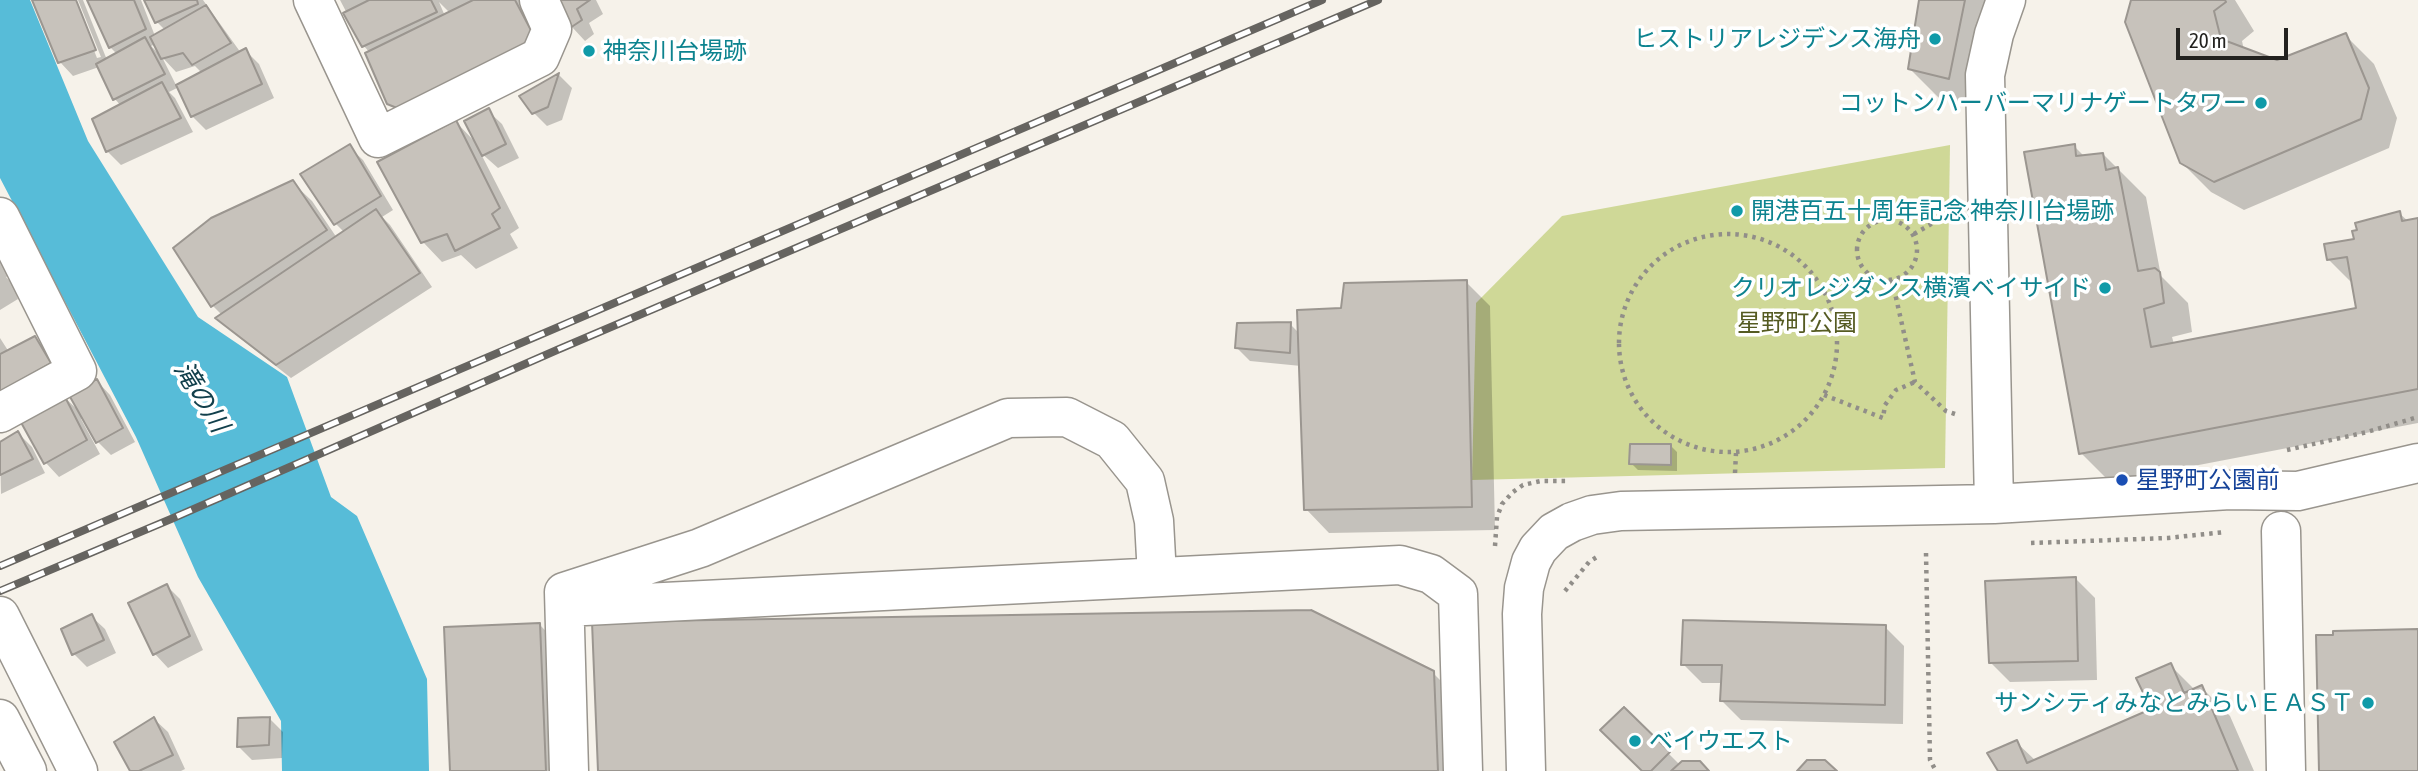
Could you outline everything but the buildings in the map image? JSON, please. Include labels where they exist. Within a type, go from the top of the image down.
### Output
[{"type":"street","points":[[313,0],[378,138],[540,57],[552,29],[539,0]]},
{"type":"street","points":[[1994,504],[1985,75],[1994,34],[2006,0]]},
{"type":"street","points":[[0,217],[77,371],[0,413]]},
{"type":"street","points":[[569,771],[564,592],[700,548],[1008,418],[1067,417],[1112,440],[1145,481],[1154,521],[1157,576]]},
{"type":"street","points":[[1526,771],[1522,614],[1524,588],[1531,562],[1538,549],[1563,526],[1592,515],[1621,511],[1994,504],[2230,490],[2298,491],[2416,465]]},
{"type":"street","points":[[2281,531],[2286,771]]},
{"type":"street","points":[[565,607],[1399,565],[1431,574],[1458,594],[1463,771]]},
{"type":"street","points":[[0,616],[78,771]]},
{"type":"street","points":[[0,719],[27,771]]},
{"type":"path","points":[[1891,219],[1908,227],[1917,243],[1918,254],[1909,271],[1892,280],[1873,277],[1860,262],[1857,253],[1860,235],[1873,223],[1891,219]]},
{"type":"path","points":[[1740,234],[1774,244],[1804,264],[1825,292],[1836,326],[1836,362],[1824,395],[1802,424],[1771,444],[1736,453],[1699,449],[1666,433],[1640,408],[1623,375],[1619,339],[1626,302],[1644,272],[1671,249],[1704,236],[1740,234]]},
{"type":"path","points":[[1892,280],[1915,382],[1946,411],[1994,426]]},
{"type":"path","points":[[1824,395],[1883,418],[1885,405],[1896,390],[1915,382]]},
{"type":"path","points":[[2277,452],[2367,432],[2418,417]]},
{"type":"path","points":[[1735,479],[1736,453]]},
{"type":"path","points":[[2022,543],[2168,538],[2227,531]]},
{"type":"path","points":[[1560,600],[1589,562],[1610,550]]},
{"type":"path","points":[[1926,553],[1930,760],[1936,771]]},
{"type":"green space","name":"星野町公園","points":[[1950,145],[1945,468],[1472,480],[1476,303],[1562,216]]},
{"type":"water","name":"滝の川","points":[[0,0],[30,0],[88,141],[198,317],[287,377],[331,497],[357,516],[427,679],[429,771],[282,771],[281,721],[198,577],[136,437],[0,178]]},
{"type":"railway","points":[[0,566],[1322,0]]},
{"type":"railway","points":[[0,591],[1378,0]]},
{"type":"place","name":"ヒストリアレジデンス海舟","points":[[1935,39]]},
{"type":"place","name":"神奈川台場跡","points":[[589,51]]},
{"type":"place","name":"コットンハーバーマリナゲートタワー","points":[[2261,103]]},
{"type":"place","name":"開港百五十周年記念 神奈川台場跡","points":[[1737,211]]},
{"type":"place","name":"クリオレジダンス横濱ベイサイド","points":[[2105,288]]},
{"type":"place","name":"星野町公園前","points":[[2122,480]]},
{"type":"place","name":"サンシティみなとみらいＥＡＳＴ","points":[[2368,703]]},
{"type":"place","name":"ベイウエスト","points":[[1635,741]]}]
